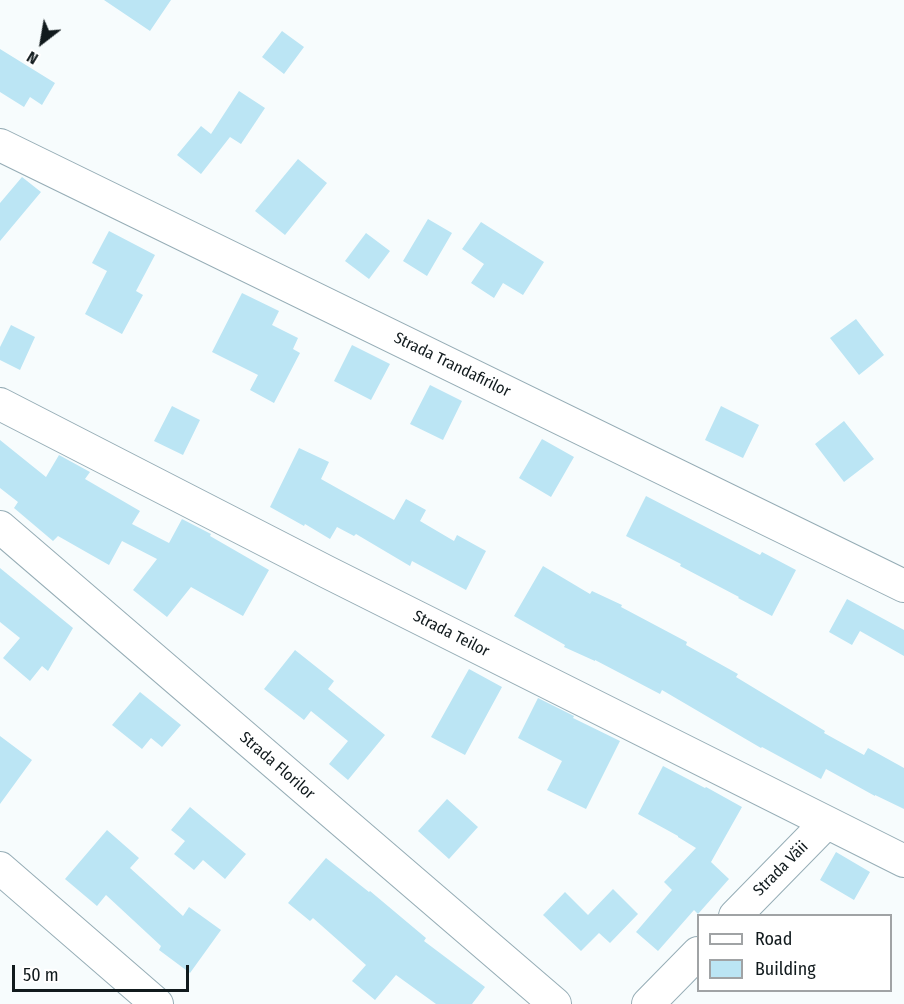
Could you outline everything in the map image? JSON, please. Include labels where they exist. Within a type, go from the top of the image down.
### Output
[{"type":"street","name":"Strada Trandafirilor","points":[[4,151],[246,263],[904,586]]},
{"type":"street","name":"Strada Teilor","points":[[0,404],[338,578],[904,861]]},
{"type":"street","name":"Strada Florilor","points":[[0,527],[555,1004]]},
{"type":"street","name":"Strada Văii","points":[[736,914],[826,823]]},
{"type":"street","points":[[0,868],[157,1004]]},
{"type":"street","points":[[648,1004],[697,955]]},
{"type":"building","points":[[104,0],[171,0],[150,31]]},
{"type":"building","points":[[282,31],[304,47],[284,74],[262,57]]},
{"type":"building","points":[[0,49],[55,83],[42,105],[30,97],[24,107],[0,92]]},
{"type":"building","points":[[239,91],[265,108],[241,144],[230,137],[201,174],[177,155],[201,126],[211,134]]},
{"type":"building","points":[[298,159],[327,183],[285,235],[255,211]]},
{"type":"building","points":[[22,177],[41,192],[0,241],[0,203]]},
{"type":"building","points":[[428,219],[452,233],[427,276],[403,261]]},
{"type":"building","points":[[481,222],[544,262],[523,295],[503,283],[494,298],[471,283],[484,264],[462,249]]},
{"type":"building","points":[[109,231],[155,255],[136,291],[143,295],[122,334],[85,314],[107,271],[92,263]]},
{"type":"building","points":[[366,233],[390,251],[369,279],[345,261]]},
{"type":"building","points":[[242,293],[279,311],[272,325],[298,338],[293,349],[300,353],[274,403],[250,390],[258,375],[212,352]]},
{"type":"building","points":[[856,319],[884,355],[859,375],[830,338]]},
{"type":"building","points":[[11,325],[35,337],[20,370],[0,360],[0,347]]},
{"type":"building","points":[[352,345],[390,364],[371,400],[334,381]]},
{"type":"building","points":[[430,385],[462,401],[443,440],[410,424]]},
{"type":"building","points":[[172,406],[200,420],[183,455],[154,441]]},
{"type":"building","points":[[721,406],[759,425],[743,458],[705,440]]},
{"type":"building","points":[[844,421],[874,459],[844,482],[815,444]]},
{"type":"building","points":[[542,439],[574,457],[551,497],[519,478]]},
{"type":"building","points":[[0,440],[46,477],[59,455],[90,472],[85,479],[140,511],[132,524],[169,543],[182,519],[269,570],[243,616],[191,587],[167,617],[133,590],[157,559],[122,541],[109,565],[58,536],[53,541],[14,508],[18,502],[0,488]]},
{"type":"building","points":[[299,448],[329,462],[321,479],[394,520],[406,499],[426,510],[420,521],[454,541],[457,535],[486,551],[466,590],[412,561],[410,566],[356,534],[354,536],[337,527],[330,539],[270,507]]},
{"type":"building","points":[[646,496],[760,555],[762,552],[796,570],[772,616],[680,566],[681,564],[626,536]]},
{"type":"building","points":[[543,566],[590,594],[592,591],[622,605],[621,607],[687,642],[686,645],[738,674],[736,677],[825,731],[824,733],[864,755],[868,748],[904,768],[904,809],[826,769],[821,779],[761,748],[662,690],[660,694],[595,660],[564,647],[565,645],[514,616]]},
{"type":"building","points":[[0,568],[73,628],[48,671],[42,666],[30,681],[3,658],[20,638],[0,622]]},
{"type":"building","points":[[847,599],[904,630],[904,656],[860,631],[852,645],[829,632]]},
{"type":"building","points":[[295,650],[334,681],[328,689],[385,735],[348,780],[329,764],[348,741],[311,711],[304,720],[264,689]]},
{"type":"building","points":[[469,669],[502,687],[465,755],[431,737]]},
{"type":"building","points":[[140,692],[181,725],[162,747],[151,738],[142,749],[112,725]]},
{"type":"building","points":[[538,698],[620,741],[586,809],[547,790],[562,761],[518,738]]},
{"type":"building","points":[[0,736],[32,760],[0,804]]},
{"type":"building","points":[[663,766],[742,807],[711,862],[729,879],[698,914],[694,910],[658,951],[636,932],[672,890],[664,882],[696,848],[638,814]]},
{"type":"building","points":[[447,799],[478,827],[449,859],[418,831]]},
{"type":"building","points":[[190,807],[246,854],[225,879],[203,860],[194,870],[174,854],[185,841],[171,830]]},
{"type":"building","points":[[107,830],[139,858],[130,868],[183,916],[189,907],[221,930],[190,973],[159,950],[161,946],[106,895],[97,906],[65,879]]},
{"type":"building","points":[[836,852],[870,872],[854,900],[820,880]]},
{"type":"building","points":[[326,858],[426,938],[424,941],[485,987],[472,1004],[436,1004],[396,975],[375,1000],[352,981],[366,965],[313,918],[310,921],[288,903]]},
{"type":"building","points":[[613,889],[638,914],[610,943],[599,933],[581,951],[543,915],[565,892],[588,915]]}]
